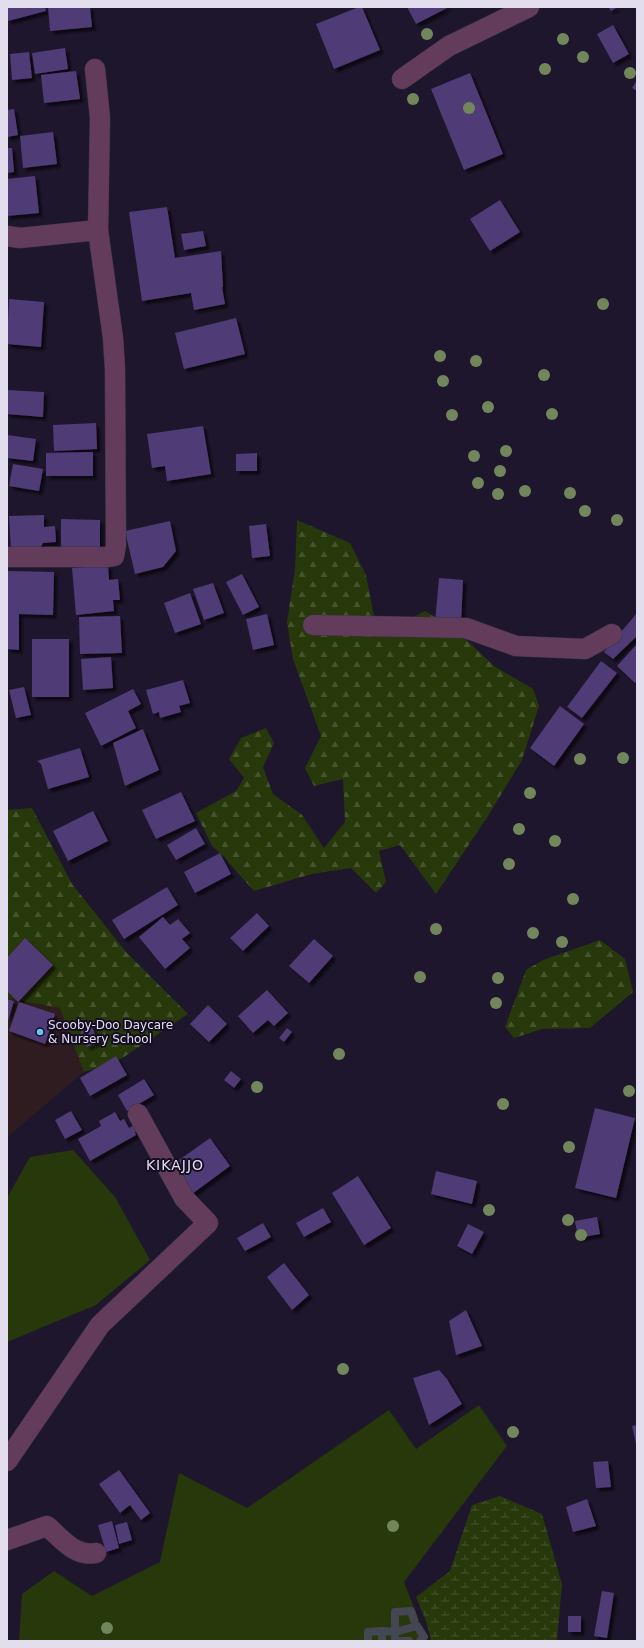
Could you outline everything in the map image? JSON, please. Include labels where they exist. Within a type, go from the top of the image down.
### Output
[{"type":"street","points":[[402,80],[449,46],[529,7]]},
{"type":"street","points":[[7,557],[93,558],[114,556],[116,545],[115,368],[113,338],[98,230],[100,118],[95,69]]},
{"type":"street","points":[[7,236],[20,238],[98,230]]},
{"type":"street","points":[[313,625],[466,628],[516,646],[586,649],[612,634]]},
{"type":"street","points":[[7,1461],[100,1325],[208,1223],[184,1198],[138,1114]]},
{"type":"street","points":[[7,1540],[47,1526],[76,1551],[90,1554],[96,1553]]},
{"type":"shaded area","name":"Scooby-Doo Daycare & Nursery School","points":[[7,982],[62,992],[84,1072],[7,1137]]},
{"type":"green space","points":[[297,520],[350,543],[366,575],[374,617],[408,620],[425,611],[456,630],[494,666],[533,689],[539,706],[522,760],[488,816],[436,894],[400,845],[379,851],[386,882],[376,893],[351,868],[312,874],[254,891],[212,846],[196,813],[236,791],[244,778],[229,759],[241,738],[266,728],[274,743],[263,767],[273,794],[302,815],[324,848],[345,822],[343,779],[314,786],[305,768],[321,736],[293,659],[287,622],[295,569]]},
{"type":"green space","points":[[32,808],[72,884],[126,952],[188,1014],[118,1061],[84,1072],[60,1008],[7,998],[7,810]]},
{"type":"green space","points":[[600,940],[625,959],[633,992],[590,1028],[542,1029],[514,1038],[505,1027],[526,970],[543,960]]},
{"type":"green space","points":[[73,1150],[115,1197],[150,1260],[96,1305],[7,1342],[7,1198],[30,1157]]},
{"type":"green space","points":[[479,1405],[507,1446],[404,1582],[427,1641],[19,1641],[22,1594],[54,1571],[92,1596],[160,1562],[179,1473],[247,1508],[389,1410],[416,1449]]},
{"type":"green space","points":[[500,1496],[542,1514],[562,1584],[557,1641],[431,1641],[427,1624],[416,1597],[450,1571],[472,1505]]},
{"type":"building","points":[[7,7],[45,7],[46,11],[8,21]]},
{"type":"building","points":[[48,7],[90,7],[92,27],[50,31]]},
{"type":"building","points":[[362,7],[380,50],[334,69],[316,24]]},
{"type":"building","points":[[407,7],[449,7],[416,24]]},
{"type":"building","points":[[608,7],[618,7],[611,11]]},
{"type":"building","points":[[613,25],[629,54],[613,63],[597,34]]},
{"type":"building","points":[[65,48],[68,69],[35,74],[32,53]]},
{"type":"building","points":[[29,52],[32,78],[12,80],[10,54]]},
{"type":"building","points":[[76,71],[80,99],[44,103],[41,75]]},
{"type":"building","points":[[470,73],[503,154],[464,170],[431,89]]},
{"type":"building","points":[[637,80],[637,91],[632,88]]},
{"type":"building","points":[[14,109],[18,135],[7,137],[7,110]]},
{"type":"building","points":[[53,132],[57,164],[23,168],[20,136]]},
{"type":"building","points":[[7,148],[12,148],[14,172],[7,173]]},
{"type":"building","points":[[35,176],[39,213],[7,216],[7,179]]},
{"type":"building","points":[[500,200],[520,232],[490,251],[470,219]]},
{"type":"building","points":[[167,207],[175,258],[221,251],[222,287],[225,304],[194,310],[191,293],[142,301],[129,212]]},
{"type":"building","points":[[203,231],[206,246],[184,250],[181,234]]},
{"type":"building","points":[[9,299],[44,302],[41,347],[7,344]]},
{"type":"building","points":[[236,318],[245,354],[184,369],[175,333]]},
{"type":"building","points":[[7,390],[44,392],[43,417],[7,414]]},
{"type":"building","points":[[96,423],[97,449],[54,451],[53,425]]},
{"type":"building","points":[[203,426],[211,474],[167,481],[165,466],[152,468],[147,434]]},
{"type":"building","points":[[7,435],[36,439],[33,461],[7,458]]},
{"type":"building","points":[[93,452],[93,476],[46,476],[46,453]]},
{"type":"building","points":[[257,453],[257,471],[236,471],[236,454]]},
{"type":"building","points":[[13,464],[43,469],[39,491],[9,486]]},
{"type":"building","points":[[44,515],[44,527],[55,526],[56,542],[43,543],[40,549],[11,550],[9,516]]},
{"type":"building","points":[[61,519],[100,520],[100,549],[61,547]]},
{"type":"building","points":[[170,521],[176,551],[163,567],[135,574],[125,531]]},
{"type":"building","points":[[266,524],[270,556],[252,558],[249,526]]},
{"type":"building","points":[[108,565],[109,580],[118,579],[120,600],[113,600],[114,611],[76,615],[72,568]]},
{"type":"building","points":[[7,571],[54,572],[53,615],[19,614],[19,650],[7,649]]},
{"type":"building","points":[[242,574],[259,607],[243,615],[226,582]]},
{"type":"building","points":[[439,578],[463,580],[461,625],[435,623]]},
{"type":"building","points":[[213,583],[224,613],[204,620],[193,589]]},
{"type":"building","points":[[190,593],[201,624],[175,633],[164,603]]},
{"type":"building","points":[[637,613],[637,636],[613,659],[604,652]]},
{"type":"building","points":[[267,614],[274,645],[253,650],[246,619]]},
{"type":"building","points":[[120,616],[122,653],[80,654],[79,617]]},
{"type":"building","points":[[32,639],[69,639],[69,697],[32,697]]},
{"type":"building","points":[[637,644],[637,681],[635,683],[617,666]]},
{"type":"building","points":[[111,657],[113,688],[83,690],[81,659]]},
{"type":"building","points":[[601,661],[617,673],[582,718],[567,707]]},
{"type":"building","points":[[183,680],[190,703],[179,706],[181,712],[160,718],[159,712],[153,714],[146,690]]},
{"type":"building","points":[[24,687],[31,715],[16,718],[9,690]]},
{"type":"building","points":[[133,689],[141,704],[128,711],[136,728],[101,746],[85,713]]},
{"type":"building","points":[[560,706],[584,724],[554,766],[530,748]]},
{"type":"building","points":[[143,729],[159,770],[125,786],[113,743]]},
{"type":"building","points":[[80,748],[89,777],[48,789],[41,764],[37,761]]},
{"type":"building","points":[[181,792],[195,821],[156,839],[142,810]]},
{"type":"building","points":[[93,811],[108,841],[68,861],[53,831]]},
{"type":"building","points":[[196,828],[205,844],[176,860],[167,845]]},
{"type":"building","points":[[220,853],[231,874],[195,893],[184,872]]},
{"type":"building","points":[[167,887],[178,905],[124,939],[112,920]]},
{"type":"building","points":[[257,913],[269,926],[243,951],[230,938]]},
{"type":"building","points":[[163,917],[170,925],[178,919],[190,933],[182,939],[190,948],[165,969],[139,937]]},
{"type":"building","points":[[25,938],[53,965],[18,1002],[7,991],[7,958]]},
{"type":"building","points":[[314,939],[333,956],[309,983],[289,966]]},
{"type":"building","points":[[267,990],[288,1013],[274,1026],[268,1020],[253,1033],[238,1016]]},
{"type":"building","points":[[7,999],[14,1001],[7,1024]]},
{"type":"building","points":[[19,1002],[55,1014],[45,1044],[9,1031]]},
{"type":"building","points":[[208,1005],[227,1024],[209,1042],[190,1024]]},
{"type":"building","points":[[91,1024],[98,1042],[87,1047],[80,1028]]},
{"type":"building","points":[[287,1028],[292,1032],[284,1042],[279,1038]]},
{"type":"building","points":[[116,1056],[127,1075],[90,1096],[80,1078]]},
{"type":"building","points":[[231,1071],[241,1079],[234,1088],[224,1080]]},
{"type":"building","points":[[144,1079],[154,1095],[127,1111],[118,1095]]},
{"type":"building","points":[[595,1108],[635,1118],[616,1198],[575,1188]]},
{"type":"building","points":[[71,1111],[82,1130],[65,1139],[55,1120]]},
{"type":"building","points":[[115,1112],[120,1121],[124,1119],[129,1128],[136,1124],[139,1129],[135,1132],[136,1135],[90,1161],[78,1139],[101,1126],[99,1121]]},
{"type":"building","points":[[210,1138],[230,1166],[192,1194],[172,1165]]},
{"type":"building","points":[[436,1171],[477,1181],[472,1204],[431,1194]]},
{"type":"building","points":[[358,1176],[391,1228],[364,1245],[332,1193]]},
{"type":"building","points":[[323,1208],[331,1222],[304,1237],[296,1223]]},
{"type":"building","points":[[597,1217],[600,1234],[578,1238],[575,1221]]},
{"type":"building","points":[[263,1223],[271,1237],[245,1251],[237,1238]]},
{"type":"building","points":[[468,1224],[484,1232],[472,1254],[457,1246]]},
{"type":"building","points":[[284,1263],[309,1295],[292,1310],[267,1277]]},
{"type":"building","points":[[466,1310],[482,1346],[456,1355],[449,1321]]},
{"type":"building","points":[[439,1370],[447,1379],[462,1404],[429,1425],[413,1378]]},
{"type":"building","points":[[637,1425],[637,1444],[636,1444],[632,1426]]},
{"type":"building","points":[[608,1461],[611,1487],[596,1488],[593,1462]]},
{"type":"building","points":[[119,1470],[150,1513],[141,1520],[130,1505],[120,1513],[99,1484]]},
{"type":"building","points":[[587,1499],[596,1526],[573,1532],[566,1507]]},
{"type":"building","points":[[112,1521],[119,1548],[106,1552],[98,1525]]},
{"type":"building","points":[[127,1522],[132,1540],[119,1544],[115,1525]]},
{"type":"building","points":[[602,1591],[614,1593],[607,1638],[594,1636]]},
{"type":"building","points":[[568,1616],[581,1616],[581,1632],[568,1632]]},
{"type":"waterway","points":[[395,1641],[395,1612],[411,1611],[414,1620]]},
{"type":"waterway","points":[[382,1641],[382,1631],[395,1632],[417,1626],[424,1637],[420,1641]]},
{"type":"waterway","points":[[368,1641],[368,1632],[382,1631]]},
{"type":"waterway","points":[[395,1641],[409,1641]]},
{"type":"place","name":"Scooby-Doo Daycare & Nursery School","points":[[40,1032]]},
{"type":"district","name":"KIKAJJO","points":[[175,1165]]}]
